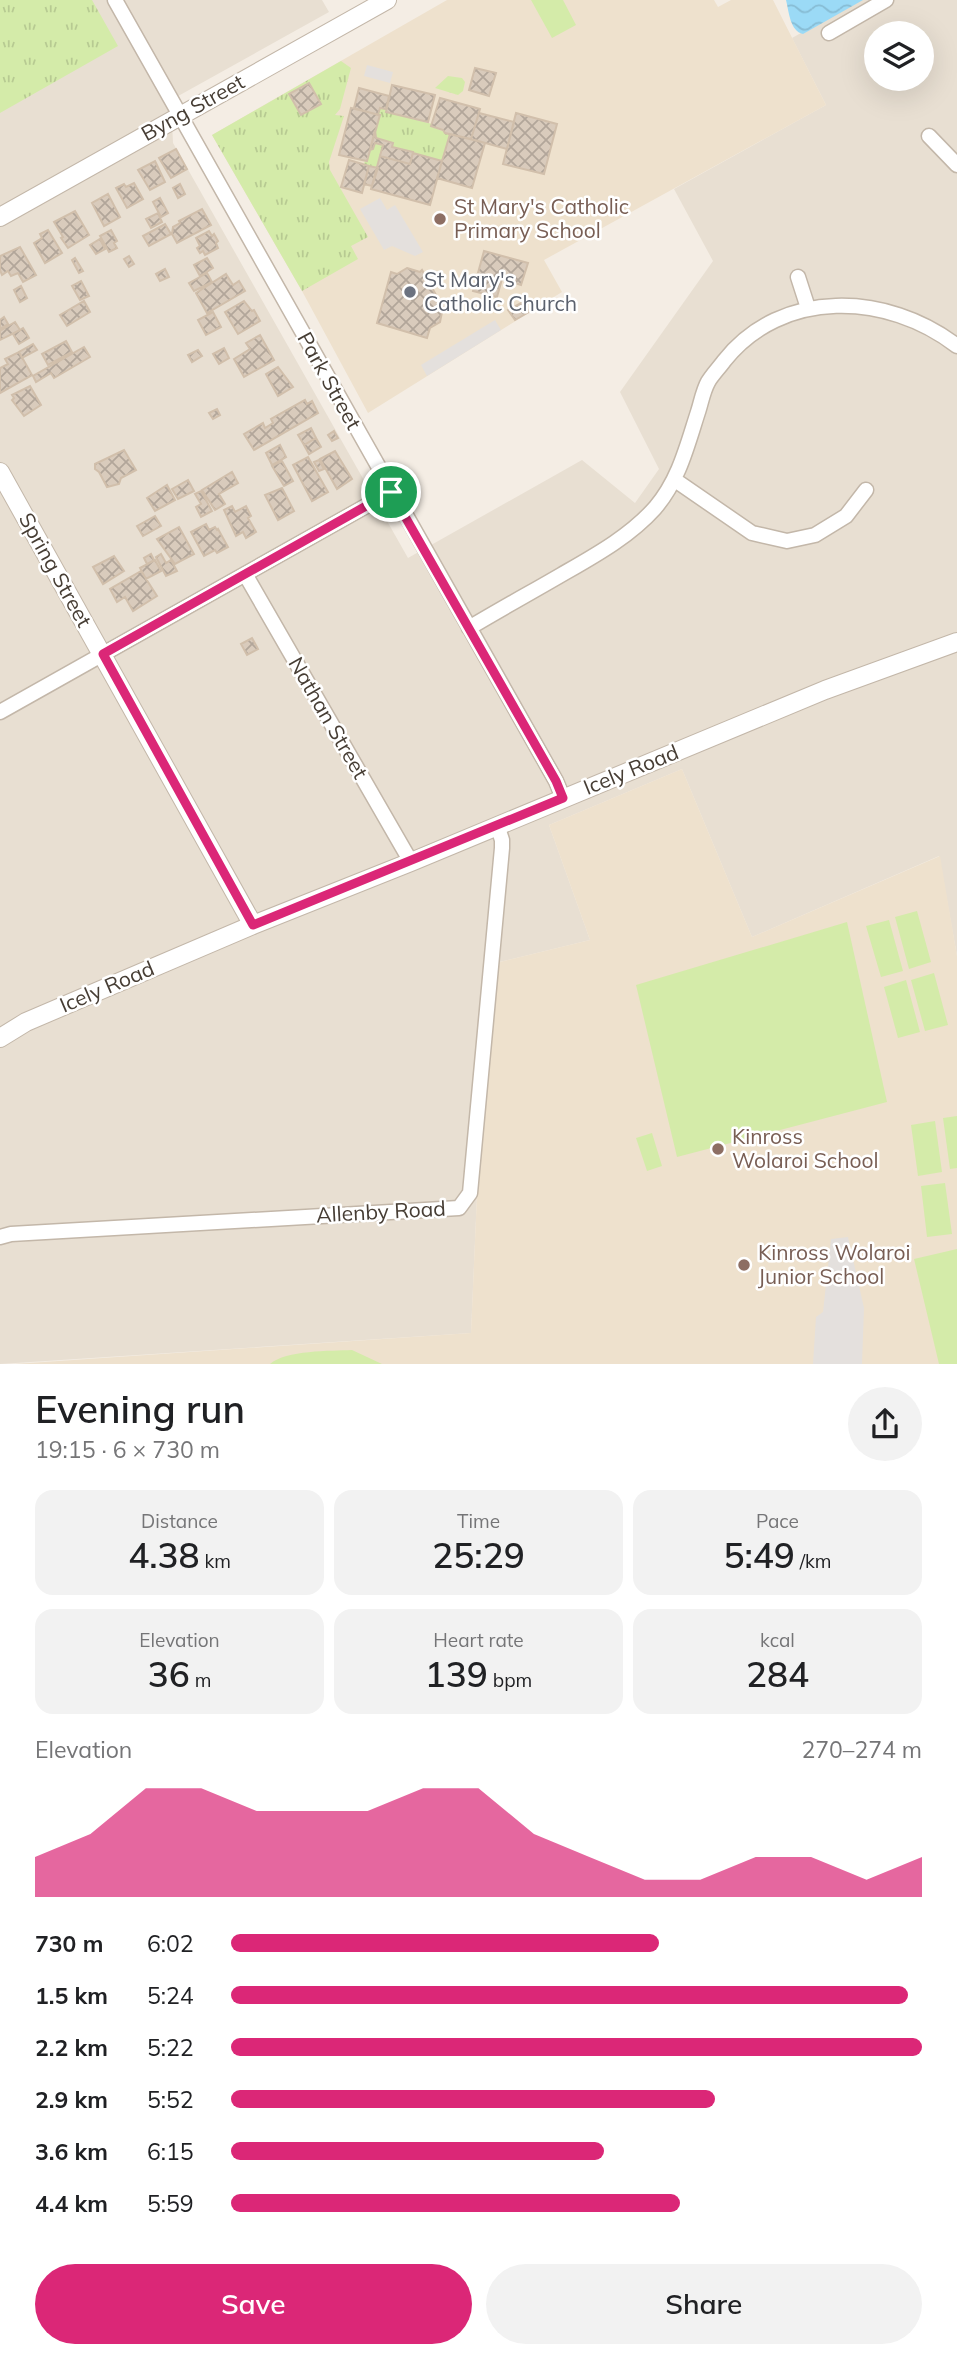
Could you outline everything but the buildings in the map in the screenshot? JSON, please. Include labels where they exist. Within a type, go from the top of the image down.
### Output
[{"type":"street","name":"Park Street","points":[[115,0],[556,781],[563,798]]},
{"type":"street","name":"Byng Street","points":[[0,217],[387,0]]},
{"type":"street","points":[[829,33],[886,0]]},
{"type":"street","points":[[929,136],[957,166]]},
{"type":"street","points":[[798,277],[808,308]]},
{"type":"street","points":[[468,628],[612,546],[654,508],[675,480],[707,383],[739,342],[777,318],[808,308],[851,307],[895,314],[925,326],[957,346]]},
{"type":"street","name":"Spring Street","points":[[0,472],[253,925]]},
{"type":"street","points":[[675,480],[752,533],[788,541],[815,535],[846,516],[866,489]]},
{"type":"street","points":[[0,712],[391,492]]},
{"type":"street","name":"Nathan Street","points":[[245,574],[411,862]]},
{"type":"street","name":"Icely Road","points":[[0,1038],[26,1022],[253,925],[847,681],[957,642]]},
{"type":"street","name":"Allenby Road","points":[[0,1237],[24,1233],[459,1208],[470,1193],[502,848],[497,825]]},
{"type":"shaded area","points":[[0,0],[322,0],[329,12],[171,100],[173,143],[408,558],[582,460],[635,503],[659,469],[620,392],[713,261],[674,189],[826,105],[792,38],[860,0],[957,0],[957,956],[939,856],[752,937],[682,769],[549,825],[590,940],[487,965],[471,1333],[0,1364]]},
{"type":"shaded area","name":"St Mary's Catholic Primary School","points":[[447,0],[714,0],[718,7],[731,0],[773,0],[826,105],[544,260],[562,292],[368,413],[302,291],[212,135]]},
{"type":"shaded area","points":[[367,65],[393,72],[390,83],[364,76]]},
{"type":"shaded area","points":[[380,198],[387,210],[395,205],[423,252],[415,256],[392,246],[384,250],[360,209]]},
{"type":"shaded area","points":[[495,320],[501,330],[427,376],[421,365]]},
{"type":"shaded area","name":"Kinross Wolaroi School","points":[[682,769],[752,937],[940,856],[957,956],[957,1364],[15,1364],[471,1333],[487,965],[590,940],[549,825]]},
{"type":"shaded area","points":[[848,1237],[864,1308],[862,1364],[813,1364],[816,1317],[823,1312],[831,1239]]},
{"type":"green space","points":[[0,0],[92,0],[118,46],[0,113]]},
{"type":"green space","points":[[531,0],[563,0],[576,25],[552,38]]},
{"type":"green space","points":[[341,61],[351,68],[340,109],[335,115],[344,116],[329,162],[330,170],[368,237],[351,246],[358,259],[302,291],[212,135]]},
{"type":"green space","points":[[448,76],[462,78],[465,82],[463,91],[458,95],[435,88]]},
{"type":"green space","points":[[380,108],[432,124],[432,127],[450,134],[442,161],[413,153],[410,164],[381,157],[378,168],[364,164]]},
{"type":"green space","points":[[917,911],[931,962],[909,969],[895,917]]},
{"type":"green space","points":[[889,920],[903,971],[881,977],[866,926]]},
{"type":"green space","points":[[847,922],[887,1102],[677,1157],[636,985]]},
{"type":"green space","points":[[934,973],[948,1025],[925,1031],[911,980]]},
{"type":"green space","points":[[906,980],[920,1032],[898,1038],[884,987]]},
{"type":"green space","points":[[957,1116],[957,1168],[950,1169],[943,1118]]},
{"type":"green space","points":[[935,1121],[942,1172],[918,1176],[911,1125]]},
{"type":"green space","points":[[652,1133],[662,1166],[647,1171],[636,1138]]},
{"type":"green space","points":[[945,1183],[952,1234],[927,1237],[921,1186]]},
{"type":"green space","points":[[957,1249],[957,1364],[939,1364],[914,1259]]},
{"type":"green space","points":[[352,1350],[382,1364],[270,1364],[277,1359],[297,1354]]},
{"type":"water","points":[[786,0],[863,0],[803,34],[793,25]]},
{"type":"place","name":"St Mary's Catholic Primary School","points":[[440,219]]},
{"type":"place","name":"St Mary's Catholic Church","points":[[410,292]]},
{"type":"place","name":"Kinross Wolaroi School","points":[[718,1149]]},
{"type":"place","name":"Kinross Wolaroi Junior School","points":[[744,1265]]},
{"type":"route","points":[[391,492],[556,781],[563,798],[253,925],[103,654],[391,492]]}]
